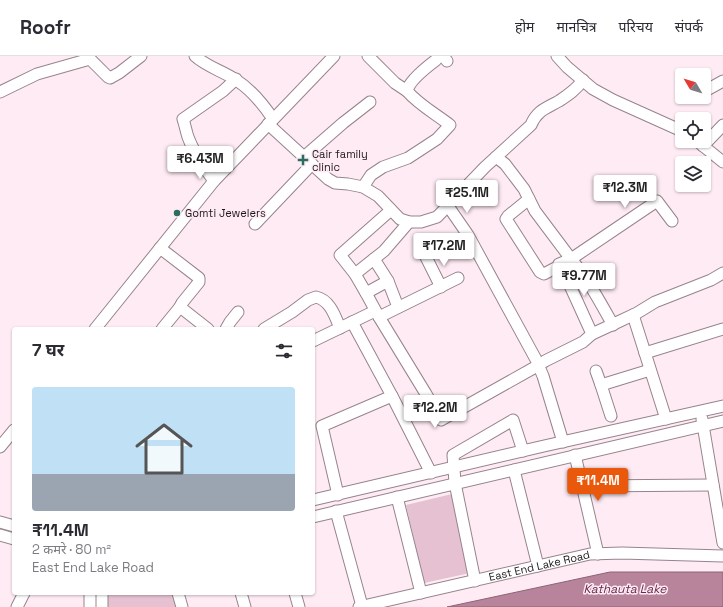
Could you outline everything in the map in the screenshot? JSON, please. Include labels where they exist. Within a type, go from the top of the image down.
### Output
[{"type":"street","points":[[0,92],[38,74],[89,57],[110,78],[141,56]]},
{"type":"street","points":[[196,56],[202,62],[236,79],[254,94],[262,104],[270,121],[328,179],[335,183],[363,187],[378,196],[400,219],[409,222],[421,222],[436,217],[485,167],[531,125],[542,110],[566,96],[583,80]]},
{"type":"street","points":[[97,327],[214,181],[334,56]]},
{"type":"street","points":[[363,187],[371,175],[382,167],[408,158],[437,139],[450,125],[414,100],[407,91],[395,83],[368,56]]},
{"type":"street","points":[[557,56],[593,89],[613,100],[675,128]]},
{"type":"street","points":[[407,91],[408,87],[418,76],[442,59]]},
{"type":"street","points":[[214,181],[193,148],[183,119],[223,91],[236,79]]},
{"type":"street","points":[[711,88],[723,81]]},
{"type":"street","points":[[255,224],[308,160],[343,123],[370,102]]},
{"type":"street","points":[[711,134],[723,125]]},
{"type":"street","points":[[706,148],[723,162]]},
{"type":"street","points":[[496,157],[505,164],[524,189],[535,211],[579,268],[613,325]]},
{"type":"street","points":[[529,199],[506,219],[540,272],[544,274],[559,266],[559,264],[571,259],[657,201],[672,221]]},
{"type":"street","points":[[448,206],[468,235],[539,365],[563,442]]},
{"type":"street","points":[[391,210],[340,254],[355,274],[377,314],[441,420],[545,361],[583,342],[592,334],[633,315],[655,302],[712,280],[723,273]]},
{"type":"street","points":[[355,274],[384,251],[409,222]]},
{"type":"street","points":[[160,248],[199,278],[199,282],[164,327]]},
{"type":"street","points":[[426,257],[441,287]]},
{"type":"street","points":[[374,259],[388,281],[398,307]]},
{"type":"street","points":[[559,266],[567,279],[592,334]]},
{"type":"street","points":[[315,340],[352,322],[398,307],[458,278]]},
{"type":"street","points":[[366,293],[388,281]]},
{"type":"street","points":[[267,327],[308,300],[316,297],[324,300],[330,307],[340,328]]},
{"type":"street","points":[[180,307],[205,327]]},
{"type":"street","points":[[227,327],[238,312]]},
{"type":"street","points":[[633,315],[666,419]]},
{"type":"street","points":[[352,322],[431,473]]},
{"type":"street","points":[[644,353],[723,329]]},
{"type":"street","points":[[601,385],[650,370]]},
{"type":"street","points":[[596,371],[611,416]]},
{"type":"street","points":[[338,494],[322,426],[392,396]]},
{"type":"street","points":[[315,500],[723,406]]},
{"type":"street","points":[[701,411],[723,543]]},
{"type":"street","points":[[476,580],[455,483],[453,454],[513,420],[523,451]]},
{"type":"street","points":[[315,516],[723,421]]},
{"type":"street","points":[[0,447],[12,432]]},
{"type":"street","points":[[575,455],[598,554]]},
{"type":"street","points":[[514,470],[538,566]]},
{"type":"street","points":[[582,486],[713,485]]},
{"type":"street","points":[[397,497],[421,593]]},
{"type":"street","points":[[336,511],[360,607]]},
{"type":"street","points":[[0,522],[12,525]]},
{"type":"street","points":[[0,535],[12,538]]},
{"type":"street","name":"East End Lake Road","points":[[360,607],[590,554],[622,553],[723,556]]},
{"type":"street","points":[[17,607],[23,595]]},
{"type":"street","points":[[90,595],[90,607]]},
{"type":"street","points":[[102,595],[102,607]]},
{"type":"street","points":[[179,595],[182,607]]},
{"type":"street","points":[[242,595],[245,607]]},
{"type":"street","points":[[296,595],[299,607]]},
{"type":"shaded area","points":[[452,494],[470,573],[424,583],[406,505]]},
{"type":"shaded area","points":[[108,595],[175,595],[178,607],[108,607]]},
{"type":"water","name":"Kathauta Lake","points":[[610,572],[723,572],[723,607],[447,607]]},
{"type":"place","name":"Cair family clinic","points":[[303,160]]},
{"type":"place","name":"Gomti Jewelers","points":[[177,213]]}]
